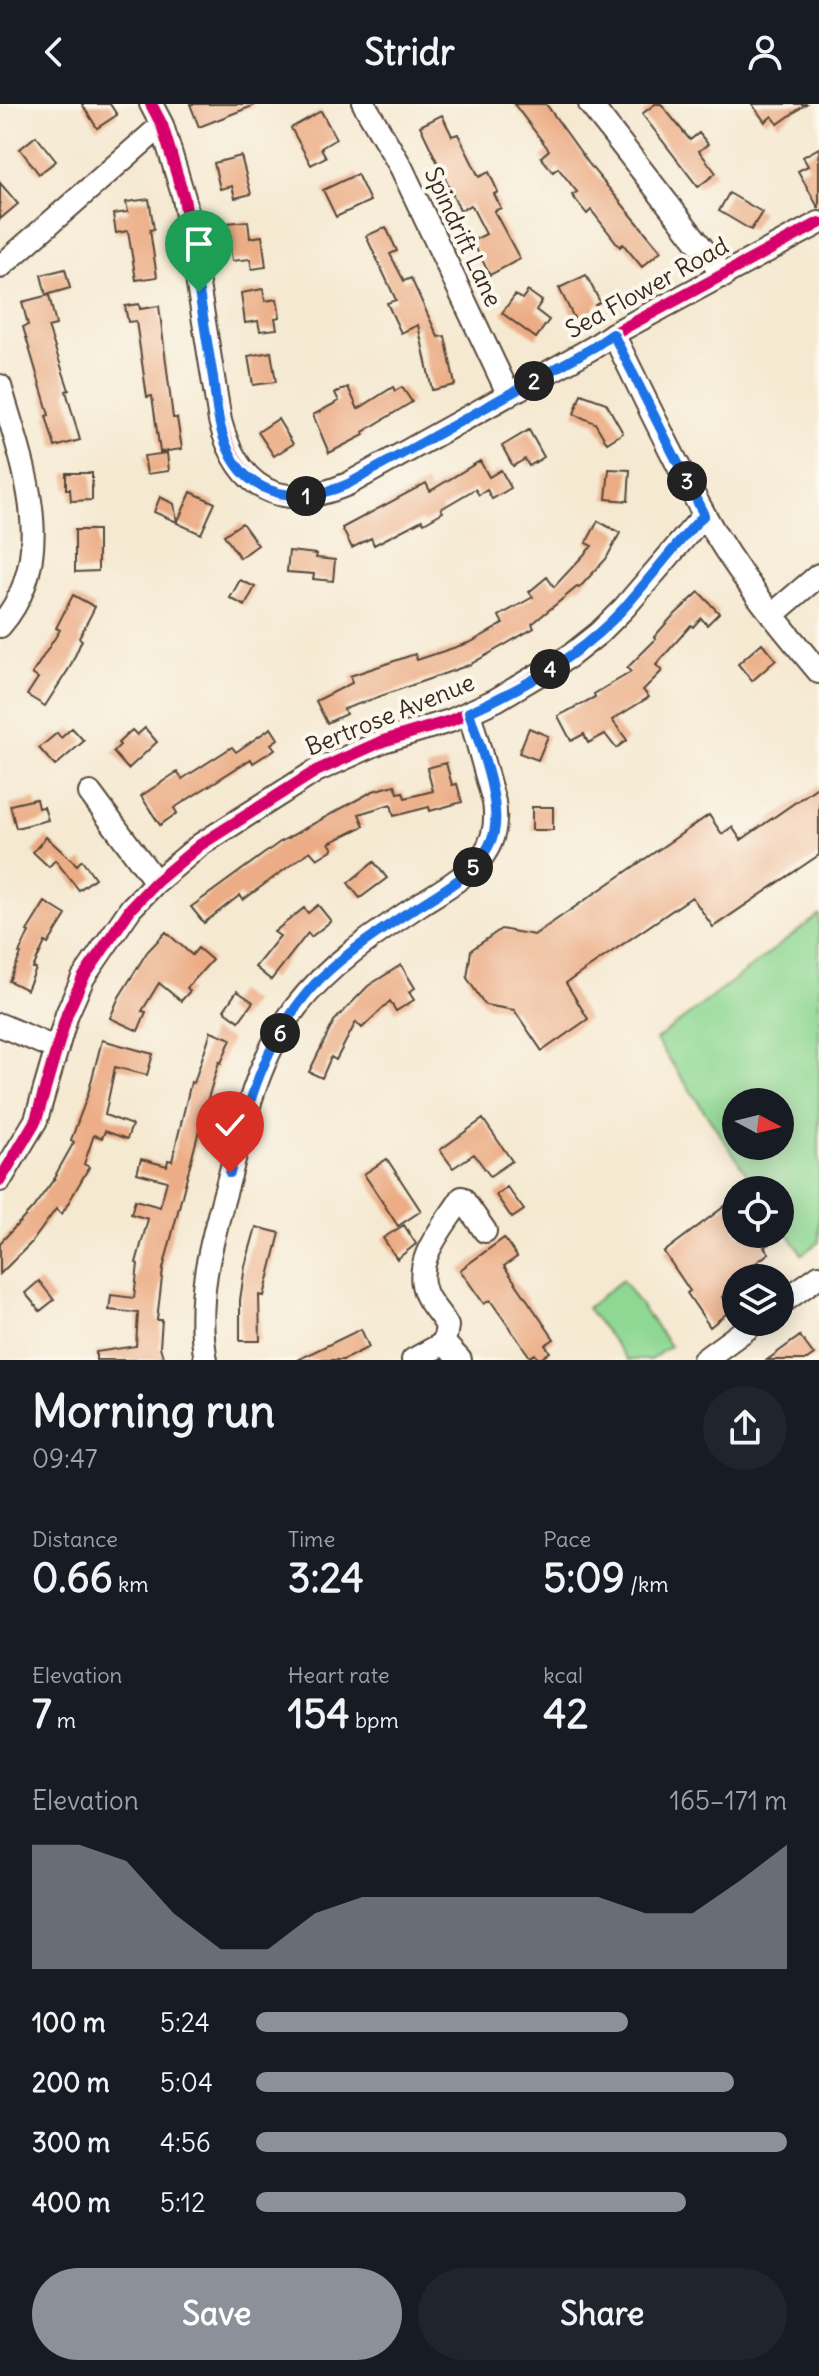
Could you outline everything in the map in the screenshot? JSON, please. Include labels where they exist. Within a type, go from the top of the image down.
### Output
[{"type":"street","name":"Sea Flower Road","points":[[151,104],[162,125],[184,198],[227,448],[241,470],[254,482],[270,491],[294,497],[330,492],[377,469],[613,334],[819,223]]},
{"type":"street","name":"Spindrift Lane","points":[[364,104],[401,167],[509,395]]},
{"type":"street","points":[[590,104],[724,276]]},
{"type":"street","points":[[0,267],[162,125]]},
{"type":"street","points":[[613,334],[704,515],[731,559],[772,615],[819,672]]},
{"type":"street","points":[[0,386],[32,498],[34,523],[27,572],[18,598],[0,626]]},
{"type":"street","name":"Bertrose Avenue","points":[[0,1180],[36,1120],[45,1098],[67,1014],[91,965],[131,908],[156,882],[200,845],[316,771],[383,741],[450,721],[534,679],[570,656],[624,608],[704,515]]},
{"type":"street","points":[[772,615],[819,575]]},
{"type":"street","points":[[206,1360],[202,1312],[212,1243],[253,1086],[271,1047],[295,1008],[315,984],[363,944],[464,875],[483,856],[493,835],[494,802],[469,712]]},
{"type":"street","points":[[90,793],[156,882]]},
{"type":"street","points":[[0,1025],[57,1049]]},
{"type":"street","points":[[444,1343],[447,1326],[425,1294],[422,1279],[424,1263],[432,1244],[462,1198],[485,1231]]},
{"type":"street","points":[[794,1294],[819,1276]]},
{"type":"street","points":[[704,1360],[737,1336]]},
{"type":"street","points":[[413,1360],[444,1343]]},
{"type":"street","points":[[444,1343],[460,1360]]},
{"type":"green space","points":[[819,915],[819,1242],[802,1254],[794,1242],[794,1176],[748,1176],[738,1160],[794,1160],[794,1088],[722,1088],[722,1137],[656,1040]]},
{"type":"green space","points":[[622,1280],[670,1346],[650,1360],[628,1360],[587,1308]]},
{"type":"building","points":[[82,104],[110,104],[117,115],[97,128]]},
{"type":"building","points":[[190,104],[255,104],[255,105],[199,127]]},
{"type":"building","points":[[514,104],[546,104],[592,168],[661,251],[642,267],[623,244],[620,247],[591,210],[587,214],[572,195],[577,192],[558,168],[553,172],[541,157],[549,150]]},
{"type":"building","points":[[655,104],[661,104],[690,140],[699,133],[708,144],[699,151],[716,173],[698,187],[642,114]]},
{"type":"building","points":[[752,104],[806,104],[778,124],[772,116],[765,122]]},
{"type":"building","points":[[321,111],[336,139],[321,148],[326,157],[311,165],[291,128]]},
{"type":"building","points":[[442,115],[452,136],[458,134],[479,177],[489,172],[501,208],[494,211],[520,259],[490,275],[472,241],[486,234],[471,205],[460,210],[420,126]]},
{"type":"building","points":[[36,136],[56,161],[39,174],[20,149]]},
{"type":"building","points":[[819,148],[819,209],[798,171],[808,166],[803,157]]},
{"type":"building","points":[[241,156],[251,194],[235,198],[232,186],[220,189],[214,163]]},
{"type":"building","points":[[357,174],[370,201],[336,217],[323,190]]},
{"type":"building","points":[[0,183],[18,204],[0,219]]},
{"type":"building","points":[[729,193],[762,212],[751,230],[719,211]]},
{"type":"building","points":[[149,199],[157,277],[136,280],[128,231],[116,233],[113,214],[128,212],[126,202]]},
{"type":"building","points":[[248,221],[250,238],[262,236],[266,267],[252,269],[250,259],[232,261],[227,223]]},
{"type":"building","points":[[386,227],[397,251],[390,254],[404,281],[411,278],[438,337],[445,336],[455,385],[432,390],[418,325],[401,333],[387,303],[396,300],[366,236]]},
{"type":"building","points":[[65,269],[70,288],[46,295],[41,275]]},
{"type":"building","points":[[586,275],[600,302],[595,305],[598,310],[576,322],[559,288]]},
{"type":"building","points":[[263,289],[265,301],[277,299],[280,317],[275,318],[277,329],[260,331],[258,321],[245,323],[241,293]]},
{"type":"building","points":[[528,291],[542,301],[536,310],[549,320],[536,338],[502,313],[515,295],[522,299]]},
{"type":"building","points":[[49,295],[56,325],[48,327],[69,390],[66,391],[80,440],[55,447],[46,416],[49,415],[23,327],[28,325],[22,302]]},
{"type":"building","points":[[139,304],[140,309],[159,306],[173,418],[177,418],[182,449],[160,452],[152,396],[147,397],[136,321],[128,322],[125,306]]},
{"type":"building","points":[[271,352],[276,382],[253,385],[248,356]]},
{"type":"building","points":[[348,387],[358,409],[393,387],[395,391],[402,387],[412,402],[363,432],[364,435],[329,453],[313,415],[339,401],[335,393]]},
{"type":"building","points":[[581,394],[606,403],[623,433],[607,443],[595,423],[574,414]]},
{"type":"building","points":[[278,419],[293,444],[274,456],[258,432]]},
{"type":"building","points":[[529,430],[544,457],[529,466],[525,459],[513,466],[502,446]]},
{"type":"building","points":[[167,453],[169,471],[147,474],[144,456]]},
{"type":"building","points":[[480,461],[489,477],[501,470],[511,488],[492,499],[487,490],[479,495],[475,489],[424,523],[422,520],[374,545],[371,538],[352,548],[342,528],[426,483],[430,491]]},
{"type":"building","points":[[609,469],[630,470],[628,501],[606,499]]},
{"type":"building","points":[[66,473],[92,473],[92,500],[71,501],[70,489],[66,489]]},
{"type":"building","points":[[191,492],[215,503],[201,534],[177,523]]},
{"type":"building","points":[[160,497],[174,504],[177,522],[154,512]]},
{"type":"building","points":[[598,521],[620,533],[606,559],[579,588],[532,624],[534,628],[469,665],[344,709],[346,714],[327,723],[316,701],[352,683],[350,676],[415,654],[417,660],[471,642],[503,624],[499,616],[533,597],[529,592],[547,577],[554,587],[592,546],[586,543]]},
{"type":"building","points":[[242,523],[258,545],[240,558],[224,535]]},
{"type":"building","points":[[75,530],[98,530],[98,571],[75,572]]},
{"type":"building","points":[[289,551],[317,554],[316,558],[335,560],[333,581],[313,579],[314,574],[287,572]]},
{"type":"building","points":[[240,580],[255,587],[245,606],[230,598]]},
{"type":"building","points":[[699,592],[719,613],[707,625],[701,618],[693,627],[691,625],[656,665],[662,671],[643,690],[649,697],[612,720],[627,740],[616,748],[605,734],[588,743],[584,734],[571,741],[558,716],[595,697],[594,694],[631,672],[627,668],[656,639],[654,637],[670,619]]},
{"type":"building","points":[[73,595],[95,607],[79,638],[82,640],[70,667],[45,706],[27,695],[38,678],[32,674],[60,630],[56,628]]},
{"type":"building","points":[[762,643],[776,660],[752,681],[738,664]]},
{"type":"building","points":[[72,728],[84,741],[55,766],[39,748],[57,733],[61,738]]},
{"type":"building","points":[[145,728],[157,742],[128,769],[113,752],[132,730],[137,735]]},
{"type":"building","points":[[271,728],[278,739],[271,744],[275,749],[253,763],[251,759],[174,808],[177,813],[160,825],[141,796],[177,772],[182,779],[232,747],[236,752]]},
{"type":"building","points":[[529,728],[548,736],[538,760],[519,753]]},
{"type":"building","points":[[446,763],[452,785],[457,784],[462,802],[394,816],[391,804],[359,814],[364,826],[329,843],[333,849],[317,859],[310,851],[243,900],[240,895],[204,923],[191,907],[280,842],[373,791],[395,785],[398,793],[403,792],[405,798],[433,791],[427,768]]},
{"type":"building","points":[[819,786],[819,855],[713,927],[692,897],[566,983],[588,1019],[542,1051],[514,1010],[485,1005],[467,978],[471,950],[501,929],[534,935],[709,815],[722,834],[732,827],[741,840]]},
{"type":"building","points":[[36,799],[38,808],[44,807],[48,820],[16,828],[10,805]]},
{"type":"building","points":[[532,807],[553,807],[553,830],[532,830]]},
{"type":"building","points":[[46,837],[77,865],[82,860],[95,878],[79,890],[55,860],[49,867],[33,852]]},
{"type":"building","points":[[374,862],[387,878],[360,898],[348,883]]},
{"type":"building","points":[[45,902],[66,915],[48,944],[45,942],[27,990],[9,981],[27,931]]},
{"type":"building","points":[[318,905],[331,921],[311,937],[308,933],[271,980],[255,967],[280,936],[274,932],[304,908],[308,913]]},
{"type":"building","points":[[166,932],[192,955],[198,948],[212,960],[187,988],[190,991],[181,1001],[159,983],[142,1011],[146,1012],[138,1031],[110,1018],[119,997],[147,952]]},
{"type":"building","points":[[401,965],[415,988],[409,992],[414,1000],[396,1011],[390,1001],[362,1028],[356,1022],[336,1060],[331,1057],[322,1078],[309,1072],[334,1021],[368,986]]},
{"type":"building","points":[[237,991],[253,1002],[239,1021],[224,1010]]},
{"type":"building","points":[[211,1031],[231,1039],[219,1062],[203,1115],[163,1269],[157,1320],[162,1320],[160,1347],[164,1360],[96,1360],[96,1352],[136,1346],[138,1313],[109,1310],[111,1295],[134,1298],[136,1263],[148,1219],[131,1214],[135,1200],[160,1207],[167,1181],[137,1173],[141,1159],[167,1166],[168,1160],[172,1161],[191,1082],[194,1083]]},
{"type":"building","points":[[102,1040],[153,1054],[147,1075],[115,1067],[105,1115],[132,1125],[127,1139],[105,1131],[102,1138],[94,1135],[84,1164],[89,1167],[62,1214],[56,1209],[32,1242],[0,1274],[0,1243],[32,1209],[57,1175],[74,1142],[71,1140],[88,1094]]},
{"type":"building","points":[[483,1119],[512,1161],[490,1176],[474,1154],[453,1168],[440,1150]]},
{"type":"building","points":[[387,1159],[421,1211],[398,1226],[364,1174]]},
{"type":"building","points":[[507,1187],[524,1210],[512,1218],[496,1195]]},
{"type":"building","points":[[722,1208],[722,1248],[765,1248],[769,1253],[754,1264],[722,1264],[722,1317],[710,1327],[664,1252]]},
{"type":"building","points":[[404,1225],[416,1244],[397,1259],[383,1238]]},
{"type":"building","points":[[256,1227],[280,1233],[264,1296],[259,1295],[260,1341],[240,1341],[240,1300]]},
{"type":"building","points":[[504,1238],[517,1257],[504,1266],[554,1339],[545,1345],[550,1352],[539,1360],[535,1354],[530,1357],[490,1300],[484,1304],[460,1270]]},
{"type":"building","points":[[39,1281],[54,1300],[40,1311],[25,1293]]},
{"type":"building","points":[[361,1329],[369,1347],[343,1360],[297,1360]]},
{"type":"building","points":[[800,1336],[814,1355],[807,1360],[767,1360]]},
{"type":"cycle path","points":[[151,104],[162,125],[184,198],[220,421],[228,445],[251,479],[283,495],[302,496],[348,484],[613,334],[819,223]]},
{"type":"cycle path","points":[[0,1180],[36,1120],[67,1014],[83,978],[131,908],[156,882],[200,845],[316,771],[383,741],[450,721],[496,700],[570,656],[624,608],[704,515]]},
{"type":"route","points":[[199,292],[227,448],[241,470],[270,491],[294,497],[307,496],[330,492],[348,484],[613,334],[704,515],[599,633],[534,679],[469,712],[496,814],[489,845],[483,856],[464,875],[363,944],[315,984],[295,1008],[253,1086],[230,1173]]}]
